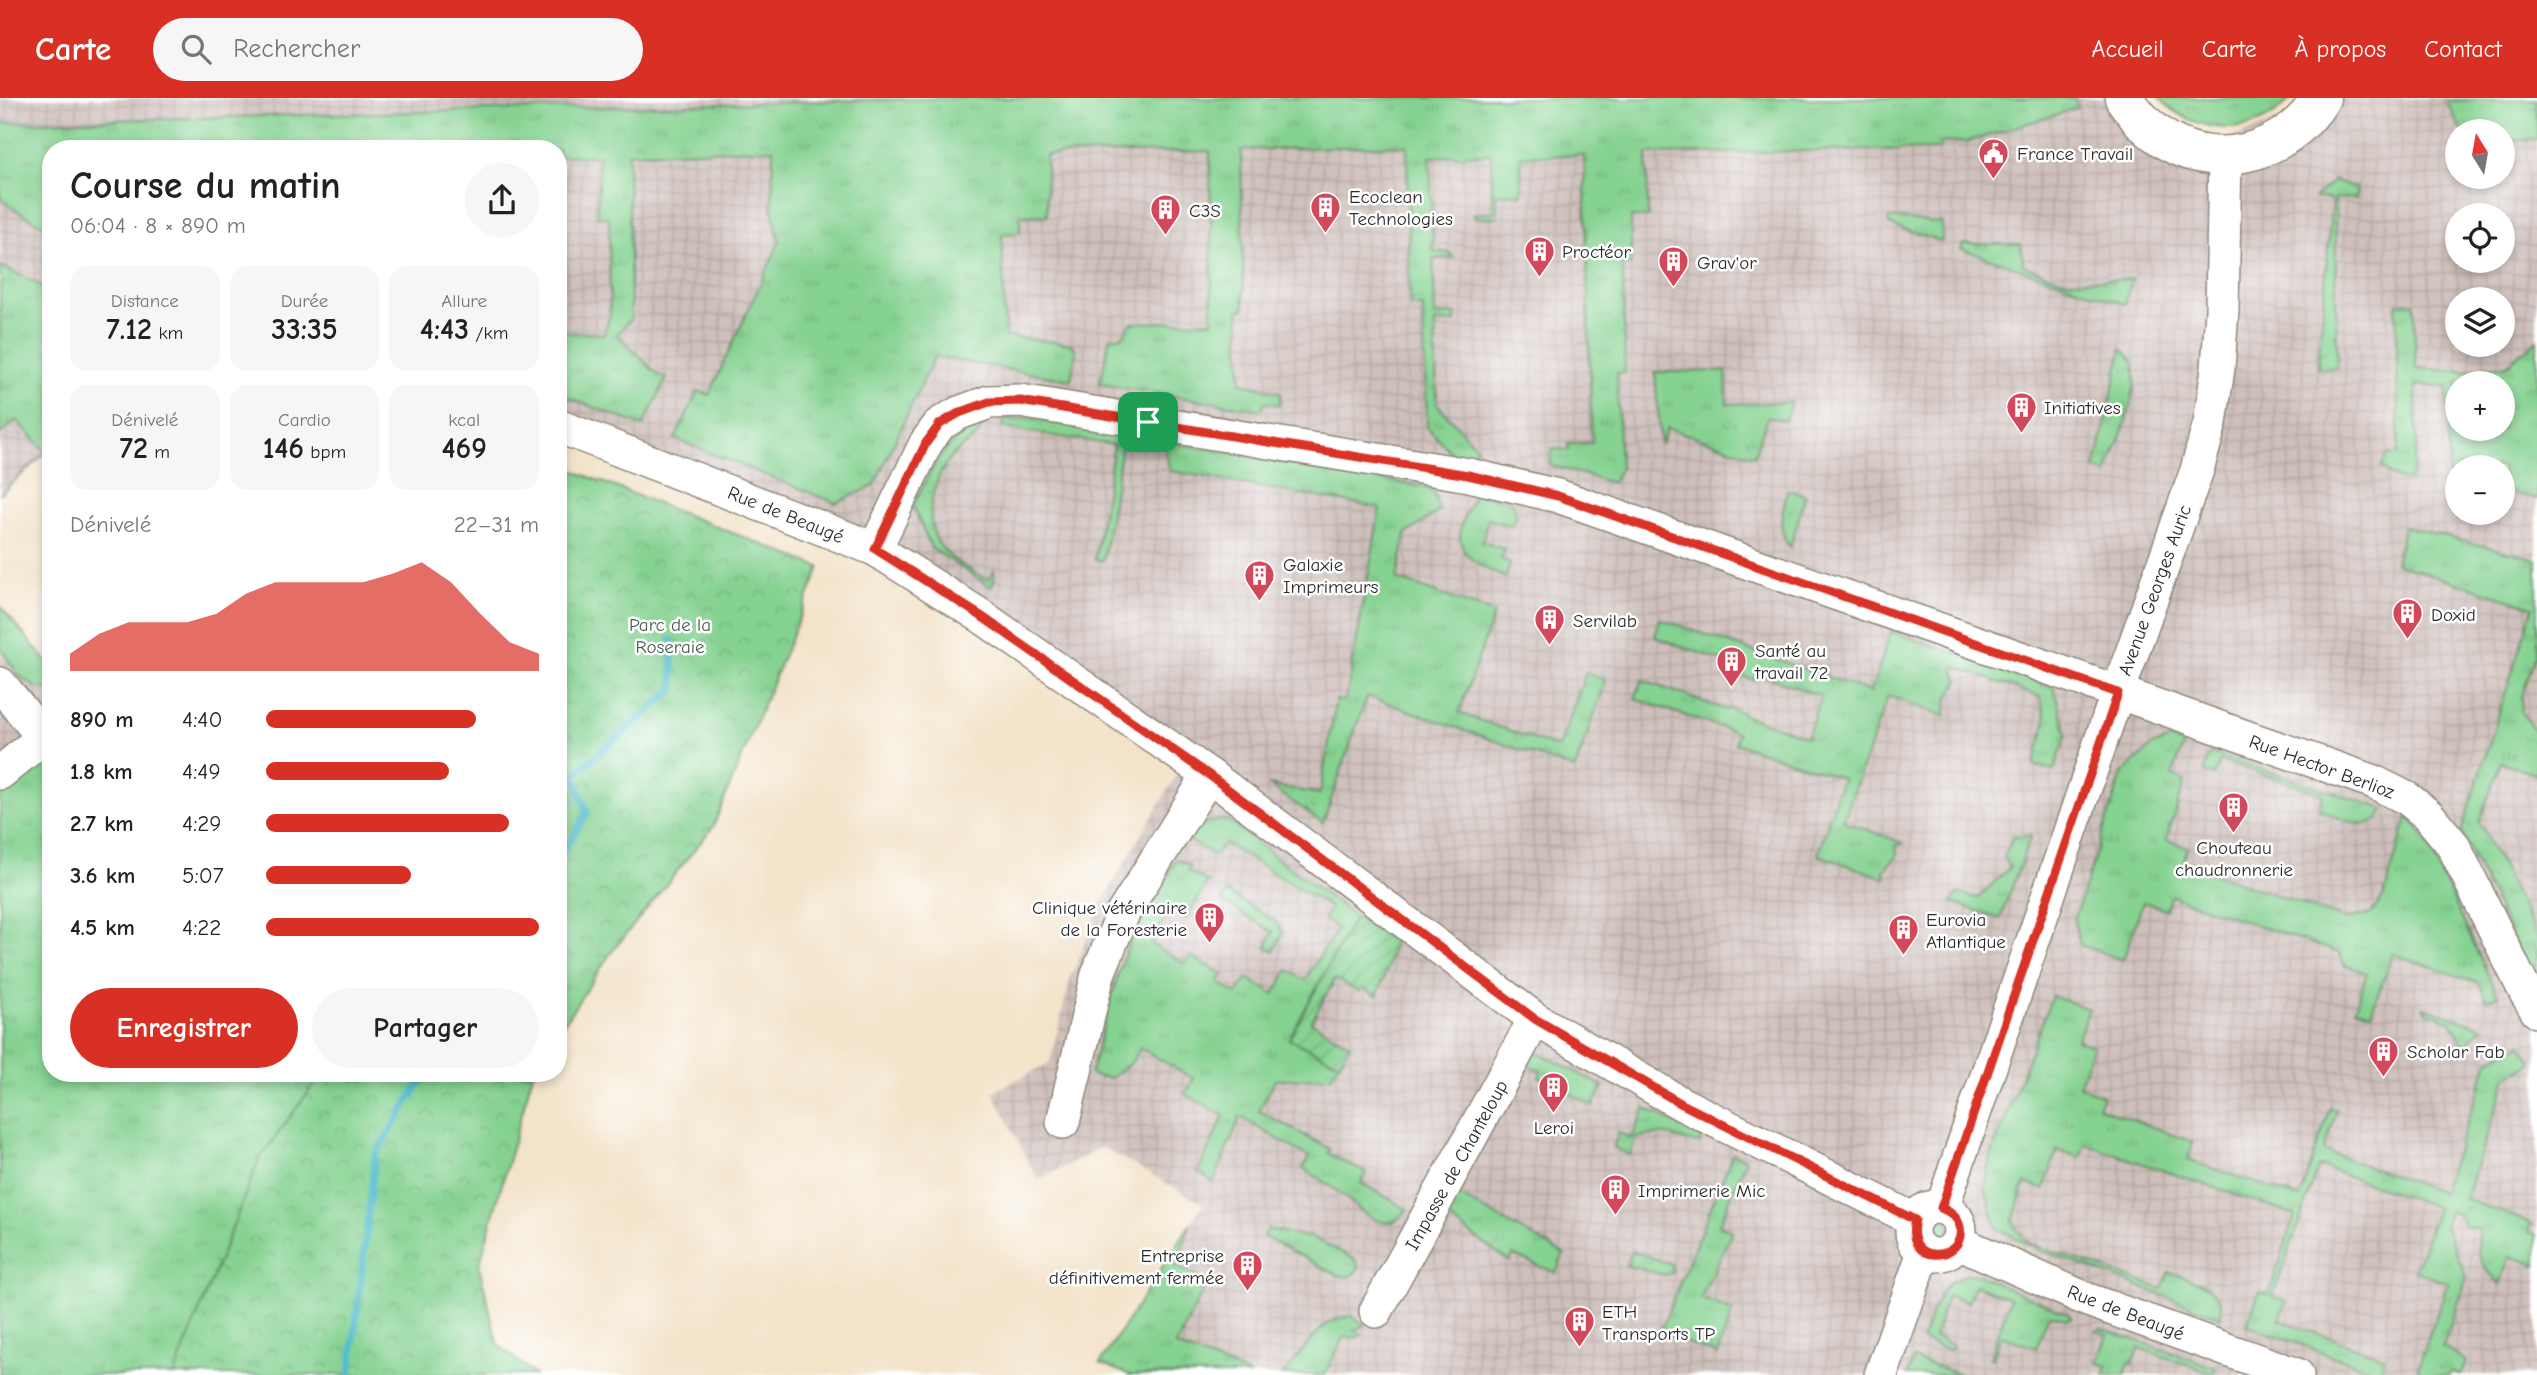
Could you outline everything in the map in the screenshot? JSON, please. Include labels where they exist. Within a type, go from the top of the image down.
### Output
[{"type":"main road","points":[[2124,98],[2143,123],[2170,143],[2196,152],[2225,156],[2250,152],[2283,138],[2309,116],[2321,99]]},
{"type":"street","name":"Avenue Georges Auric","points":[[1928,1214],[2197,470],[2210,423],[2218,368],[2225,156]]},
{"type":"street","name":"Rue Hector Berlioz","points":[[875,549],[926,443],[940,424],[959,413],[989,402],[1020,401],[1468,475],[1558,496],[2374,782],[2408,799],[2429,816],[2453,845],[2537,1011]]},
{"type":"street","name":"Rue de Beaugé","points":[[567,429],[875,549],[971,609],[1209,775],[1535,1019],[1682,1104],[1928,1214]]},
{"type":"street","points":[[0,684],[42,729]]},
{"type":"street","points":[[0,773],[42,738]]},
{"type":"street","points":[[1063,1122],[1098,974],[1123,913],[1209,775]]},
{"type":"street","name":"Impasse de Chanteloup","points":[[1376,1311],[1535,1019]]},
{"type":"street","points":[[1928,1214],[1954,1215],[1958,1221],[1958,1242],[1947,1253],[1931,1255],[1915,1242],[1913,1235],[1928,1214]]},
{"type":"street","name":"Rue de Beaugé","points":[[1958,1242],[2088,1300],[2297,1375]]},
{"type":"street","points":[[1881,1375],[1924,1252]]},
{"type":"shaded area","points":[[0,98],[2124,98],[2196,152],[2335,98],[2537,98],[2537,1375],[1129,1375],[1100,1363],[1203,1204],[1102,1147],[1038,1180],[993,1092],[1050,1063],[1071,976],[1103,900],[1186,759],[929,581],[567,431],[567,140],[42,140],[42,457],[0,495]]},
{"type":"shaded area","points":[[0,610],[42,661],[42,738],[0,773]]},
{"type":"green space","points":[[951,98],[2075,98],[2077,108],[1967,142],[1940,143],[1940,149],[1647,154],[1648,217],[1631,217],[1631,265],[1623,266],[1625,373],[1617,373],[1620,469],[1613,483],[1550,465],[1552,449],[1569,450],[1568,444],[1592,443],[1584,155],[1521,156],[1522,194],[1497,194],[1497,217],[1478,218],[1473,214],[1493,212],[1491,154],[1430,157],[1433,251],[1450,253],[1453,258],[1433,259],[1435,315],[1455,314],[1455,322],[1435,323],[1437,404],[1477,448],[1461,463],[1427,427],[1423,307],[1410,307],[1407,145],[1241,150],[1244,309],[1239,310],[1241,382],[1281,393],[1279,405],[1264,402],[1262,410],[1100,384],[1110,337],[1121,337],[1132,323],[1212,321],[1210,151],[1046,155],[1047,215],[1020,216],[1020,233],[1002,234],[1005,336],[1072,344],[1076,351],[1071,380],[934,357],[874,486],[836,503],[675,439],[698,391],[709,395],[780,241],[772,210],[773,149],[628,153],[631,319],[617,334],[658,375],[667,378],[643,426],[567,397],[567,332],[604,334],[610,314],[609,218],[597,216],[599,156],[567,156],[567,140],[42,140],[42,225],[9,206],[0,197],[0,123]]},
{"type":"green space","points":[[2159,98],[2291,98],[2277,112],[2261,121],[2226,128],[2191,120],[2174,111]]},
{"type":"green space","points":[[2537,99],[2537,140],[2515,141],[2515,119],[2456,119],[2446,101]]},
{"type":"green space","points":[[2334,180],[2356,188],[2356,198],[2335,199],[2337,368],[2318,368],[2332,199],[2315,198]]},
{"type":"green space","points":[[1888,218],[1942,223],[1942,242],[1888,224]]},
{"type":"green space","points":[[1963,244],[2021,244],[2023,265],[2063,280],[2132,279],[2125,304],[1961,249]]},
{"type":"green space","points":[[0,266],[42,286],[42,448],[17,420],[0,434]]},
{"type":"green space","points":[[2414,303],[2416,368],[2464,371],[2445,371],[2445,386],[2416,385],[2417,444],[2410,481],[2393,477],[2381,467],[2387,455],[2399,454],[2396,304]]},
{"type":"green space","points":[[2537,340],[2537,499],[2515,493],[2515,455],[2449,455],[2448,441],[2515,441],[2515,371],[2464,371],[2507,365]]},
{"type":"green space","points":[[2122,348],[2133,363],[2134,391],[2106,474],[2095,469]]},
{"type":"green space","points":[[1726,371],[1727,404],[1791,402],[1785,421],[1768,416],[1754,456],[1667,428],[1661,445],[1655,372]]},
{"type":"green space","points":[[1029,418],[1124,435],[1103,561],[1095,559],[1114,445],[1004,428],[1004,419]]},
{"type":"green space","points":[[983,424],[975,438],[954,454],[938,478],[931,506],[931,521],[941,547],[951,557],[988,580],[994,570],[995,579],[991,587],[931,548],[913,506],[932,468],[948,447],[969,430]]},
{"type":"green space","points":[[1163,441],[1424,487],[1434,493],[1439,511],[1406,534],[1397,579],[1494,613],[1459,713],[1559,748],[1586,672],[1606,680],[1575,769],[1367,696],[1323,823],[1269,785],[1320,794],[1336,700],[1344,701],[1348,690],[1380,508],[1170,471]]},
{"type":"green space","name":"Parc de la Roseraie","points":[[569,469],[820,567],[713,827],[610,954],[567,1018]]},
{"type":"green space","points":[[1788,490],[1805,495],[1790,548],[1782,527],[1782,513]]},
{"type":"green space","points":[[1475,494],[1512,502],[1516,514],[1512,526],[1488,519],[1482,542],[1504,549],[1501,559],[1510,563],[1506,578],[1477,563],[1462,547],[1462,525]]},
{"type":"green space","points":[[2404,526],[2537,559],[2537,652],[2521,698],[2522,712],[2537,736],[2537,775],[2501,762],[2479,822],[2537,936],[2537,988],[2461,832],[2533,607],[2395,563]]},
{"type":"green space","points":[[0,606],[42,655],[42,688],[37,688],[19,676],[0,647]]},
{"type":"green space","points":[[1660,619],[1871,692],[1891,631],[2054,687],[2067,734],[2054,771],[2034,765],[2046,721],[2040,697],[1956,667],[1954,670],[1959,681],[1948,697],[1945,716],[1888,696],[1843,821],[1904,843],[1896,846],[1897,856],[1884,870],[1885,878],[1818,855],[1842,778],[1735,743],[1738,733],[1635,699],[1642,680],[1807,737],[1821,696],[1757,673],[1754,680],[1740,675],[1742,668],[1655,637]]},
{"type":"green space","points":[[42,738],[42,1082],[315,1082],[259,1160],[174,1375],[0,1375],[0,773]]},
{"type":"green space","points":[[2170,739],[2184,744],[2172,776],[2185,781],[2166,840],[2188,847],[2183,863],[2345,919],[2371,914],[2384,896],[2407,817],[2417,826],[2426,841],[2498,996],[2486,1000],[2479,983],[2393,954],[2371,1013],[2356,1008],[2367,973],[2344,965],[2340,953],[2171,896],[2166,909],[2143,902],[2123,960],[2080,945],[2074,920],[2122,774],[2152,746]]},
{"type":"green space","points":[[2210,752],[2384,809],[2379,818],[2372,822],[2355,823],[2319,810],[2323,794],[2220,760],[2214,776],[2204,772]]},
{"type":"green space","points":[[1227,820],[1355,917],[1289,1039],[1339,1063],[1331,1077],[1275,1080],[1259,1111],[1330,1149],[1328,1153],[1366,1173],[1361,1183],[1407,1209],[1395,1220],[1383,1222],[1370,1217],[1303,1168],[1309,1157],[1240,1117],[1214,1182],[1198,1172],[1224,1116],[1185,1094],[1194,1079],[1140,1048],[1131,1063],[1110,1078],[1090,1075],[1129,943],[1177,859],[1190,866],[1188,871],[1208,882],[1186,919],[1170,910],[1151,944],[1185,964],[1190,956],[1223,974],[1218,983],[1237,994],[1247,978],[1274,994],[1288,970],[1305,980],[1337,929],[1324,920],[1330,907],[1224,843],[1215,856],[1188,840],[1199,823]]},
{"type":"green space","points":[[2031,836],[2000,919],[1952,902],[1958,893],[1978,898],[2010,867],[2004,857],[2013,837]]},
{"type":"green space","points":[[1227,892],[1275,921],[1283,933],[1274,951],[1266,947],[1273,932],[1221,901]]},
{"type":"green space","points":[[1355,917],[1393,941],[1388,966],[1377,996],[1362,988],[1359,992],[1335,979],[1311,1022],[1350,1044],[1339,1063],[1289,1039]]},
{"type":"green space","points":[[2052,996],[2089,1009],[2077,1040],[2093,1046],[2079,1086],[2103,1095],[2098,1107],[2193,1142],[2188,1160],[2300,1198],[2330,1108],[2337,1110],[2324,1151],[2442,1192],[2489,1060],[2522,1044],[2533,1063],[2507,1077],[2465,1199],[2532,1223],[2529,1232],[2537,1235],[2537,1265],[2510,1256],[2500,1284],[2480,1260],[2479,1229],[2465,1226],[2459,1214],[2449,1211],[2445,1225],[2467,1278],[2443,1346],[2466,1361],[2461,1375],[2451,1371],[2449,1375],[2420,1375],[2418,1367],[2448,1283],[2415,1271],[2437,1207],[2319,1166],[2273,1296],[2286,1301],[2280,1320],[2384,1357],[2379,1373],[2247,1325],[2259,1292],[2269,1294],[2295,1215],[2085,1144],[2080,1157],[2057,1150],[2044,1189],[2025,1183],[2013,1221],[2029,1243],[2162,1289],[2169,1272],[2197,1281],[2213,1291],[2218,1298],[2221,1317],[2038,1249],[1997,1228],[1985,1188],[1989,1161]]},
{"type":"green space","points":[[2424,1007],[2483,1027],[2464,1046],[2451,1021],[2427,1012]]},
{"type":"green space","points":[[1535,1053],[1540,1053],[1603,1086],[1593,1106],[1539,1077],[1541,1071],[1527,1064]]},
{"type":"green space","points":[[315,1082],[530,1082],[479,1266],[498,1345],[535,1375],[174,1375],[259,1160]]},
{"type":"green space","points":[[1645,1108],[1700,1136],[1700,1143],[1672,1136],[1649,1135],[1636,1138],[1630,1155],[1613,1147],[1619,1133],[1632,1138]]},
{"type":"green space","points":[[1733,1153],[1746,1160],[1719,1225],[1732,1231],[1701,1298],[1733,1311],[1717,1355],[1660,1332]]},
{"type":"green space","points":[[1456,1194],[1564,1254],[1556,1273],[1513,1255],[1510,1262],[1444,1215]]},
{"type":"green space","points":[[1937,1218],[1946,1222],[1950,1231],[1946,1240],[1937,1244],[1928,1240],[1924,1231],[1928,1222]]},
{"type":"green space","points":[[1191,1223],[1176,1267],[1198,1276],[1195,1287],[1203,1290],[1176,1346],[1251,1375],[1129,1375],[1100,1363]]},
{"type":"green space","points":[[1267,1229],[1314,1238],[1356,1260],[1359,1268],[1353,1275],[1337,1275],[1263,1236]]},
{"type":"green space","points":[[1632,1251],[1671,1264],[1673,1272],[1664,1275],[1626,1265]]},
{"type":"green space","points":[[1970,1274],[2069,1314],[2071,1318],[2049,1314],[2036,1348],[2001,1336],[1993,1359],[1990,1358],[2010,1298],[1975,1285],[1968,1302],[1948,1295],[1934,1337],[1951,1344],[1953,1348],[1948,1350],[1922,1340],[1943,1290],[1959,1277]]},
{"type":"green space","points":[[1351,1316],[1365,1325],[1354,1330],[1362,1334],[1355,1338],[1344,1337],[1324,1375],[1282,1375],[1320,1330],[1339,1318]]},
{"type":"green space","points":[[2100,1328],[2216,1368],[2214,1374],[2139,1348],[2133,1363],[2129,1362],[2125,1375],[2104,1375],[2107,1366],[2097,1362],[2107,1335],[2096,1331]]},
{"type":"green space","points":[[1914,1359],[1963,1375],[1907,1375]]},
{"type":"waterway","points":[[567,845],[587,813],[574,775],[674,689],[671,640]]},
{"type":"waterway","points":[[350,1375],[375,1155],[420,1082]]},
{"type":"place","name":"France Travail","points":[[1994,180]]},
{"type":"place","name":"Ecoclean Technologies","points":[[1326,234]]},
{"type":"place","name":"C3S","points":[[1166,237]]},
{"type":"place","name":"Proctéor","points":[[1539,278]]},
{"type":"place","name":"Grav'or","points":[[1674,289]]},
{"type":"place","name":"Initiatives","points":[[2021,434]]},
{"type":"place","name":"Galaxie Imprimeurs","points":[[1260,602]]},
{"type":"place","name":"Doxid","points":[[2408,641]]},
{"type":"place","name":"Servilab","points":[[1550,647]]},
{"type":"place","name":"Santé au travail 72","points":[[1732,688]]},
{"type":"place","name":"Chouteau chaudronnerie","points":[[2234,835]]},
{"type":"place","name":"Clinique vétérinaire de la Foresterie","points":[[1210,945]]},
{"type":"place","name":"Eurovia Atlantique","points":[[1903,957]]},
{"type":"place","name":"Scholar Fab","points":[[2384,1078]]},
{"type":"place","name":"Leroi","points":[[1554,1115]]},
{"type":"place","name":"Imprimerie Mic","points":[[1615,1217]]},
{"type":"place","name":"Entreprise définitivement fermée","points":[[1247,1293]]},
{"type":"place","name":"ETH Transports TP","points":[[1579,1349]]},
{"type":"route","points":[[1020,401],[1148,422],[1468,475],[1558,496],[2118,693],[1941,1208],[1954,1215],[1958,1221],[1960,1235],[1953,1248],[1939,1255],[1924,1252],[1915,1242],[1913,1235],[1915,1220],[1682,1104],[1535,1019],[1209,775],[981,616],[875,549],[926,443],[940,424],[959,413],[989,402],[1020,401]]}]
